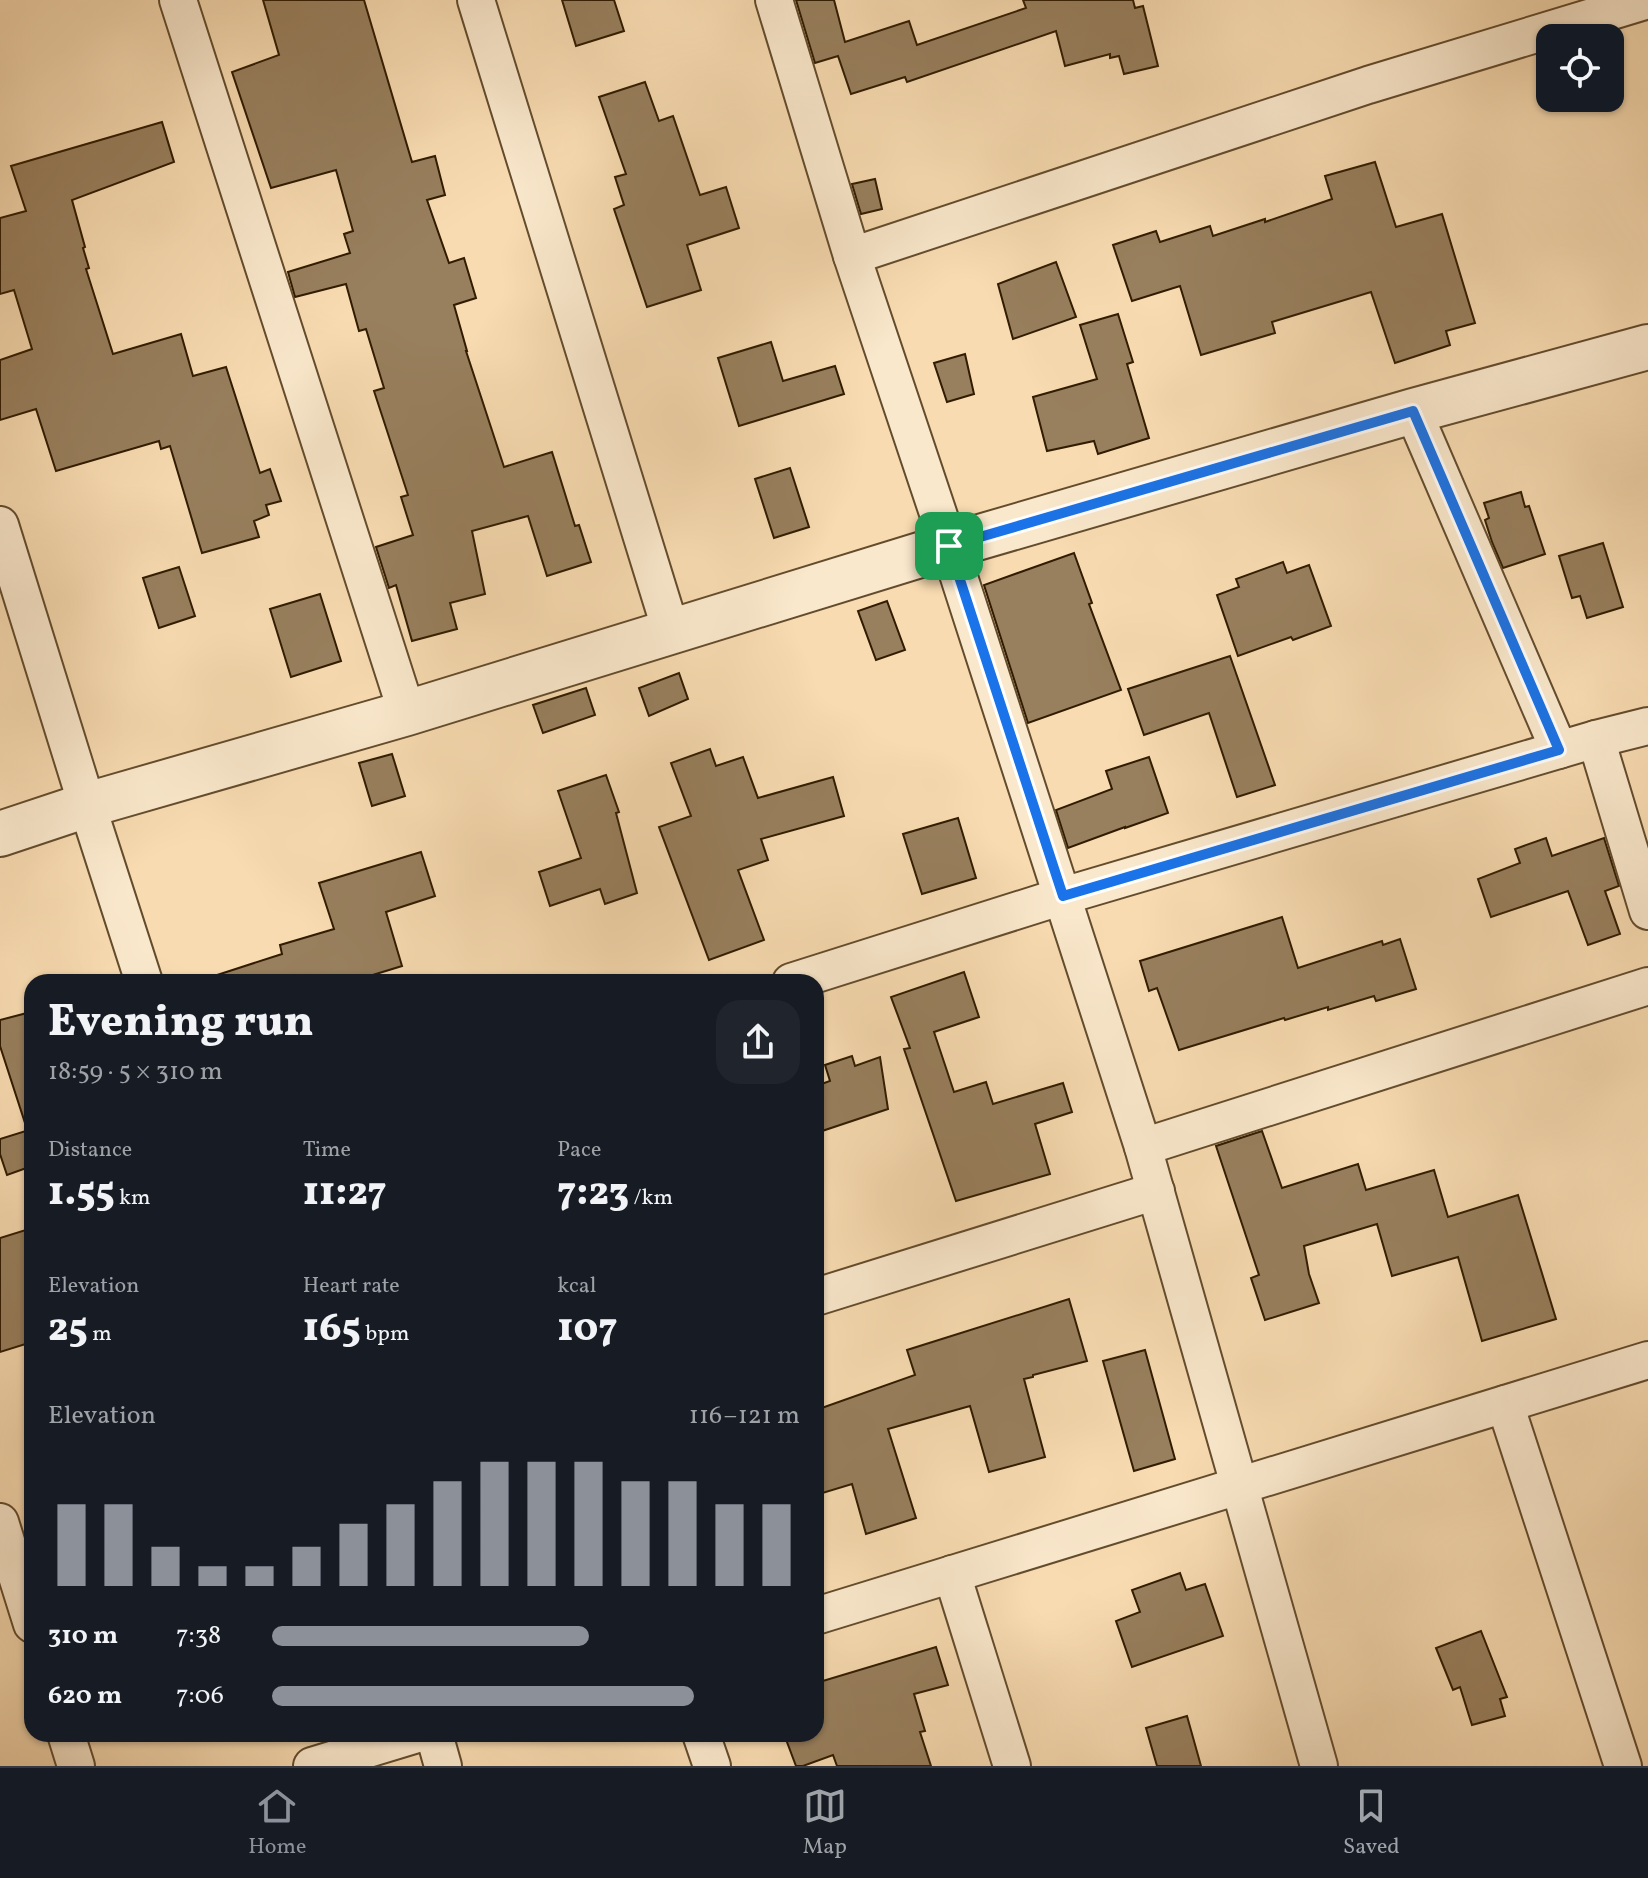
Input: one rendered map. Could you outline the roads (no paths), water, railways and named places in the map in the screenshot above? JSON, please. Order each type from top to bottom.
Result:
[{"type":"street","points":[[178,0],[407,713]]},
{"type":"street","points":[[476,0],[671,631]]},
{"type":"street","points":[[774,0],[852,256],[1143,1147],[1319,1766]]},
{"type":"street","points":[[852,256],[1368,85],[1648,0]]},
{"type":"street","points":[[0,834],[87,805],[407,713],[949,546],[1413,411],[1648,347]]},
{"type":"street","points":[[1413,411],[1559,750]]},
{"type":"street","points":[[0,525],[141,974]]},
{"type":"street","points":[[816,974],[1063,896],[1648,726]]},
{"type":"street","points":[[1596,739],[1648,911]]},
{"type":"street","points":[[1143,1147],[1648,986]]},
{"type":"street","points":[[824,1295],[1156,1191]]},
{"type":"street","points":[[824,1614],[1648,1360]]},
{"type":"street","points":[[1505,1404],[1623,1766]]},
{"type":"street","points":[[3,1539],[24,1601]]},
{"type":"street","points":[[952,1574],[1012,1766]]},
{"type":"street","points":[[68,1742],[76,1766]]},
{"type":"street","points":[[312,1766],[374,1742]]},
{"type":"street","points":[[436,1742],[443,1766]]},
{"type":"street","points":[[704,1742],[712,1766]]}]
